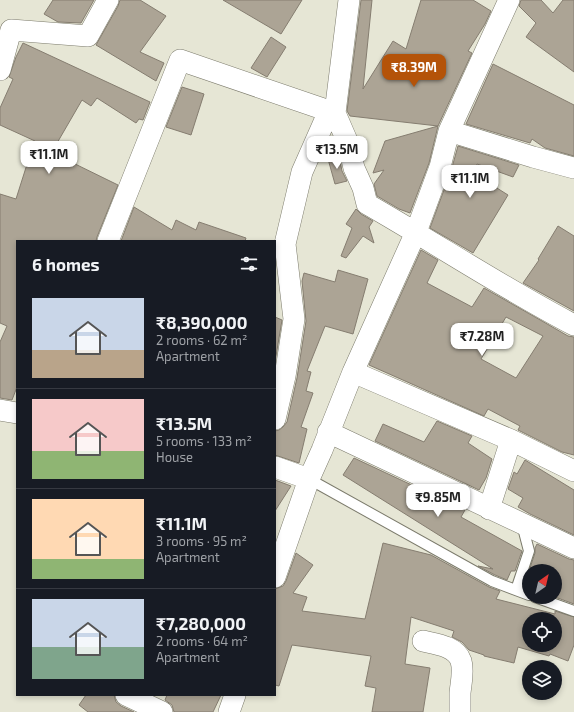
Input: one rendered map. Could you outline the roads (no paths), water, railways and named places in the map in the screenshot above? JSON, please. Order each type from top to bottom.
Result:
[{"type":"street","points":[[0,70],[11,30],[88,36],[108,0]]},
{"type":"street","points":[[276,415],[285,376],[294,319],[285,244],[302,172],[332,112],[349,0]]},
{"type":"street","points":[[276,574],[309,479],[328,432],[353,372],[416,232],[440,167],[449,131],[509,0]]},
{"type":"street","points":[[108,240],[180,60],[332,112],[348,143],[354,168],[363,188],[367,204],[416,232],[439,248],[525,299],[574,325]]},
{"type":"street","points":[[449,131],[574,168]]},
{"type":"street","points":[[353,372],[511,440],[574,471]]},
{"type":"street","points":[[0,410],[16,413]]},
{"type":"street","points":[[328,432],[574,548]]},
{"type":"street","points":[[489,509],[511,440]]},
{"type":"street","points":[[276,467],[309,479]]},
{"type":"street","points":[[423,641],[441,644],[453,651],[461,661],[462,677],[460,712]]},
{"type":"street","points":[[128,696],[162,712]]},
{"type":"street","points":[[230,712],[235,696]]},
{"type":"lane","points":[[309,479],[492,581],[522,592]]},
{"type":"lane","points":[[516,590],[529,551],[522,524]]},
{"type":"lane","points":[[554,604],[574,611]]}]
